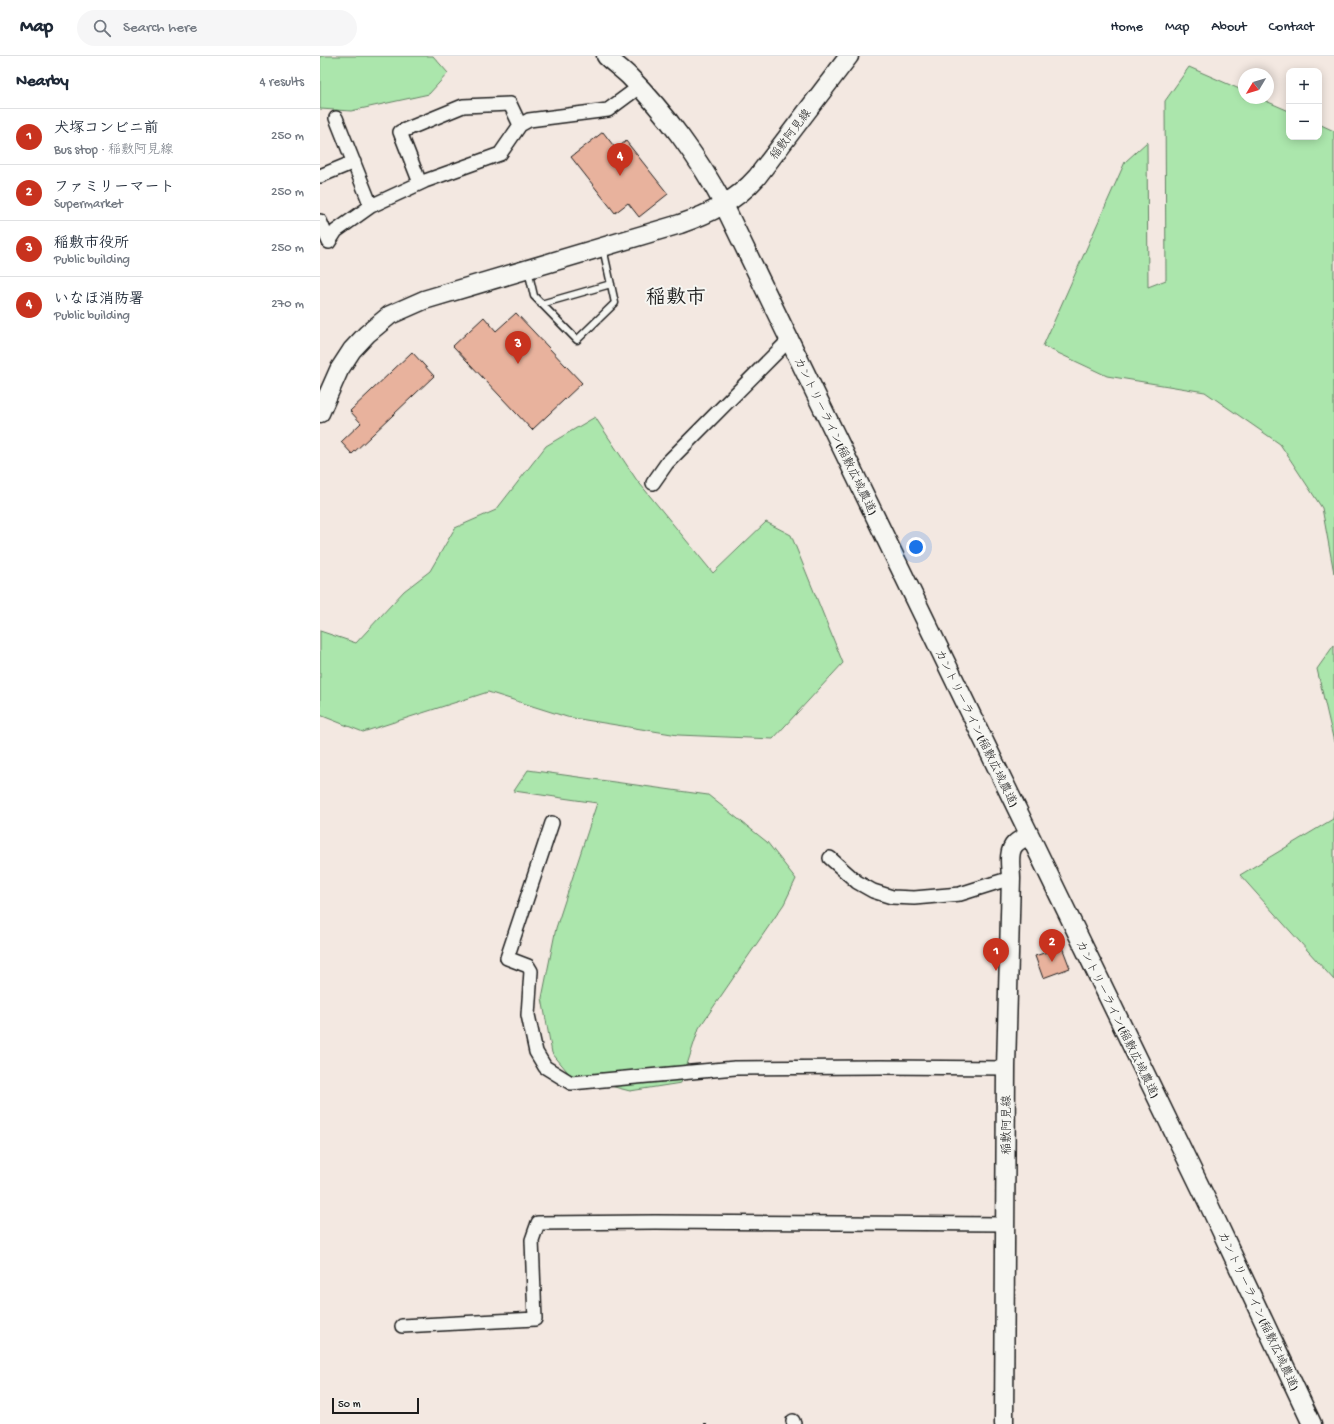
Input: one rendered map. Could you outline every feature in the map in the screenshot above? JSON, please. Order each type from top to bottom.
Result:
[{"type":"main road","name":"カントリーライン(稲敷広域農道)","points":[[606,56],[639,87],[689,148],[706,173],[724,205],[1207,1200],[1312,1424]]},
{"type":"main road","name":"稲敷阿見線","points":[[320,413],[339,370],[352,350],[367,334],[390,315],[424,300],[680,224],[708,214],[724,205],[747,188],[757,177],[849,56]]},
{"type":"main road","name":"稲敷阿見線","points":[[1004,1424],[1006,1068],[1011,878],[1010,858],[1014,845],[1029,835]]},
{"type":"street","points":[[320,221],[329,242],[336,231],[371,206],[420,183],[500,154],[520,125],[529,120],[608,110],[639,87]]},
{"type":"street","points":[[420,183],[400,132],[463,106],[510,104],[520,125]]},
{"type":"street","points":[[336,118],[371,206]]},
{"type":"street","points":[[320,176],[354,162]]},
{"type":"street","points":[[653,483],[667,463],[789,340]]},
{"type":"street","points":[[552,823],[507,958],[528,966],[531,971],[528,1015],[536,1052],[545,1066],[571,1083],[735,1068],[1006,1068]]},
{"type":"street","points":[[830,858],[857,882],[873,891],[892,897],[914,898],[960,894],[1011,878]]},
{"type":"street","points":[[402,1326],[535,1319],[532,1240],[538,1223],[671,1222],[1006,1224]]},
{"type":"lane","points":[[528,269],[534,296],[577,340],[615,303],[602,246]]},
{"type":"lane","points":[[541,304],[611,284]]},
{"type":"green space","points":[[320,56],[433,56],[448,73],[429,94],[351,111],[320,109]]},
{"type":"green space","points":[[1189,67],[1238,88],[1238,104],[1273,104],[1286,110],[1286,140],[1322,140],[1322,125],[1334,131],[1334,573],[1322,508],[1280,444],[1205,392],[1107,376],[1043,346],[1125,162],[1147,142],[1148,287],[1166,280],[1165,101]]},
{"type":"green space","points":[[595,417],[636,479],[713,573],[766,522],[791,535],[843,663],[773,739],[678,735],[567,717],[488,692],[363,732],[320,715],[320,631],[356,643],[404,591],[430,571],[455,528],[496,510],[546,446]]},
{"type":"green space","points":[[1334,645],[1334,742],[1317,669]]},
{"type":"green space","points":[[528,770],[708,795],[767,842],[796,879],[784,904],[699,1028],[681,1083],[630,1091],[571,1076],[552,1053],[542,998],[556,928],[597,803],[514,791]]},
{"type":"green space","points":[[1334,810],[1334,980],[1240,875],[1333,819]]},
{"type":"building","points":[[603,132],[616,149],[626,141],[668,194],[639,217],[628,203],[615,213],[571,157]]},
{"type":"building","points":[[516,313],[582,383],[532,430],[453,346],[484,317],[496,331]]},
{"type":"building","points":[[412,352],[434,376],[352,454],[341,442],[361,423],[350,411]]},
{"type":"building","points":[[1062,947],[1070,968],[1043,978],[1035,956]]},
{"type":"place","name":"いなほ消防署","points":[[620,176]]},
{"type":"place","name":"稲敷市役所","points":[[518,364]]},
{"type":"place","name":"ファミリーマート","points":[[1052,962]]},
{"type":"place","name":"犬塚コンビニ前","points":[[996,971]]},
{"type":"district","name":"稲敷市","points":[[676,296]]}]
